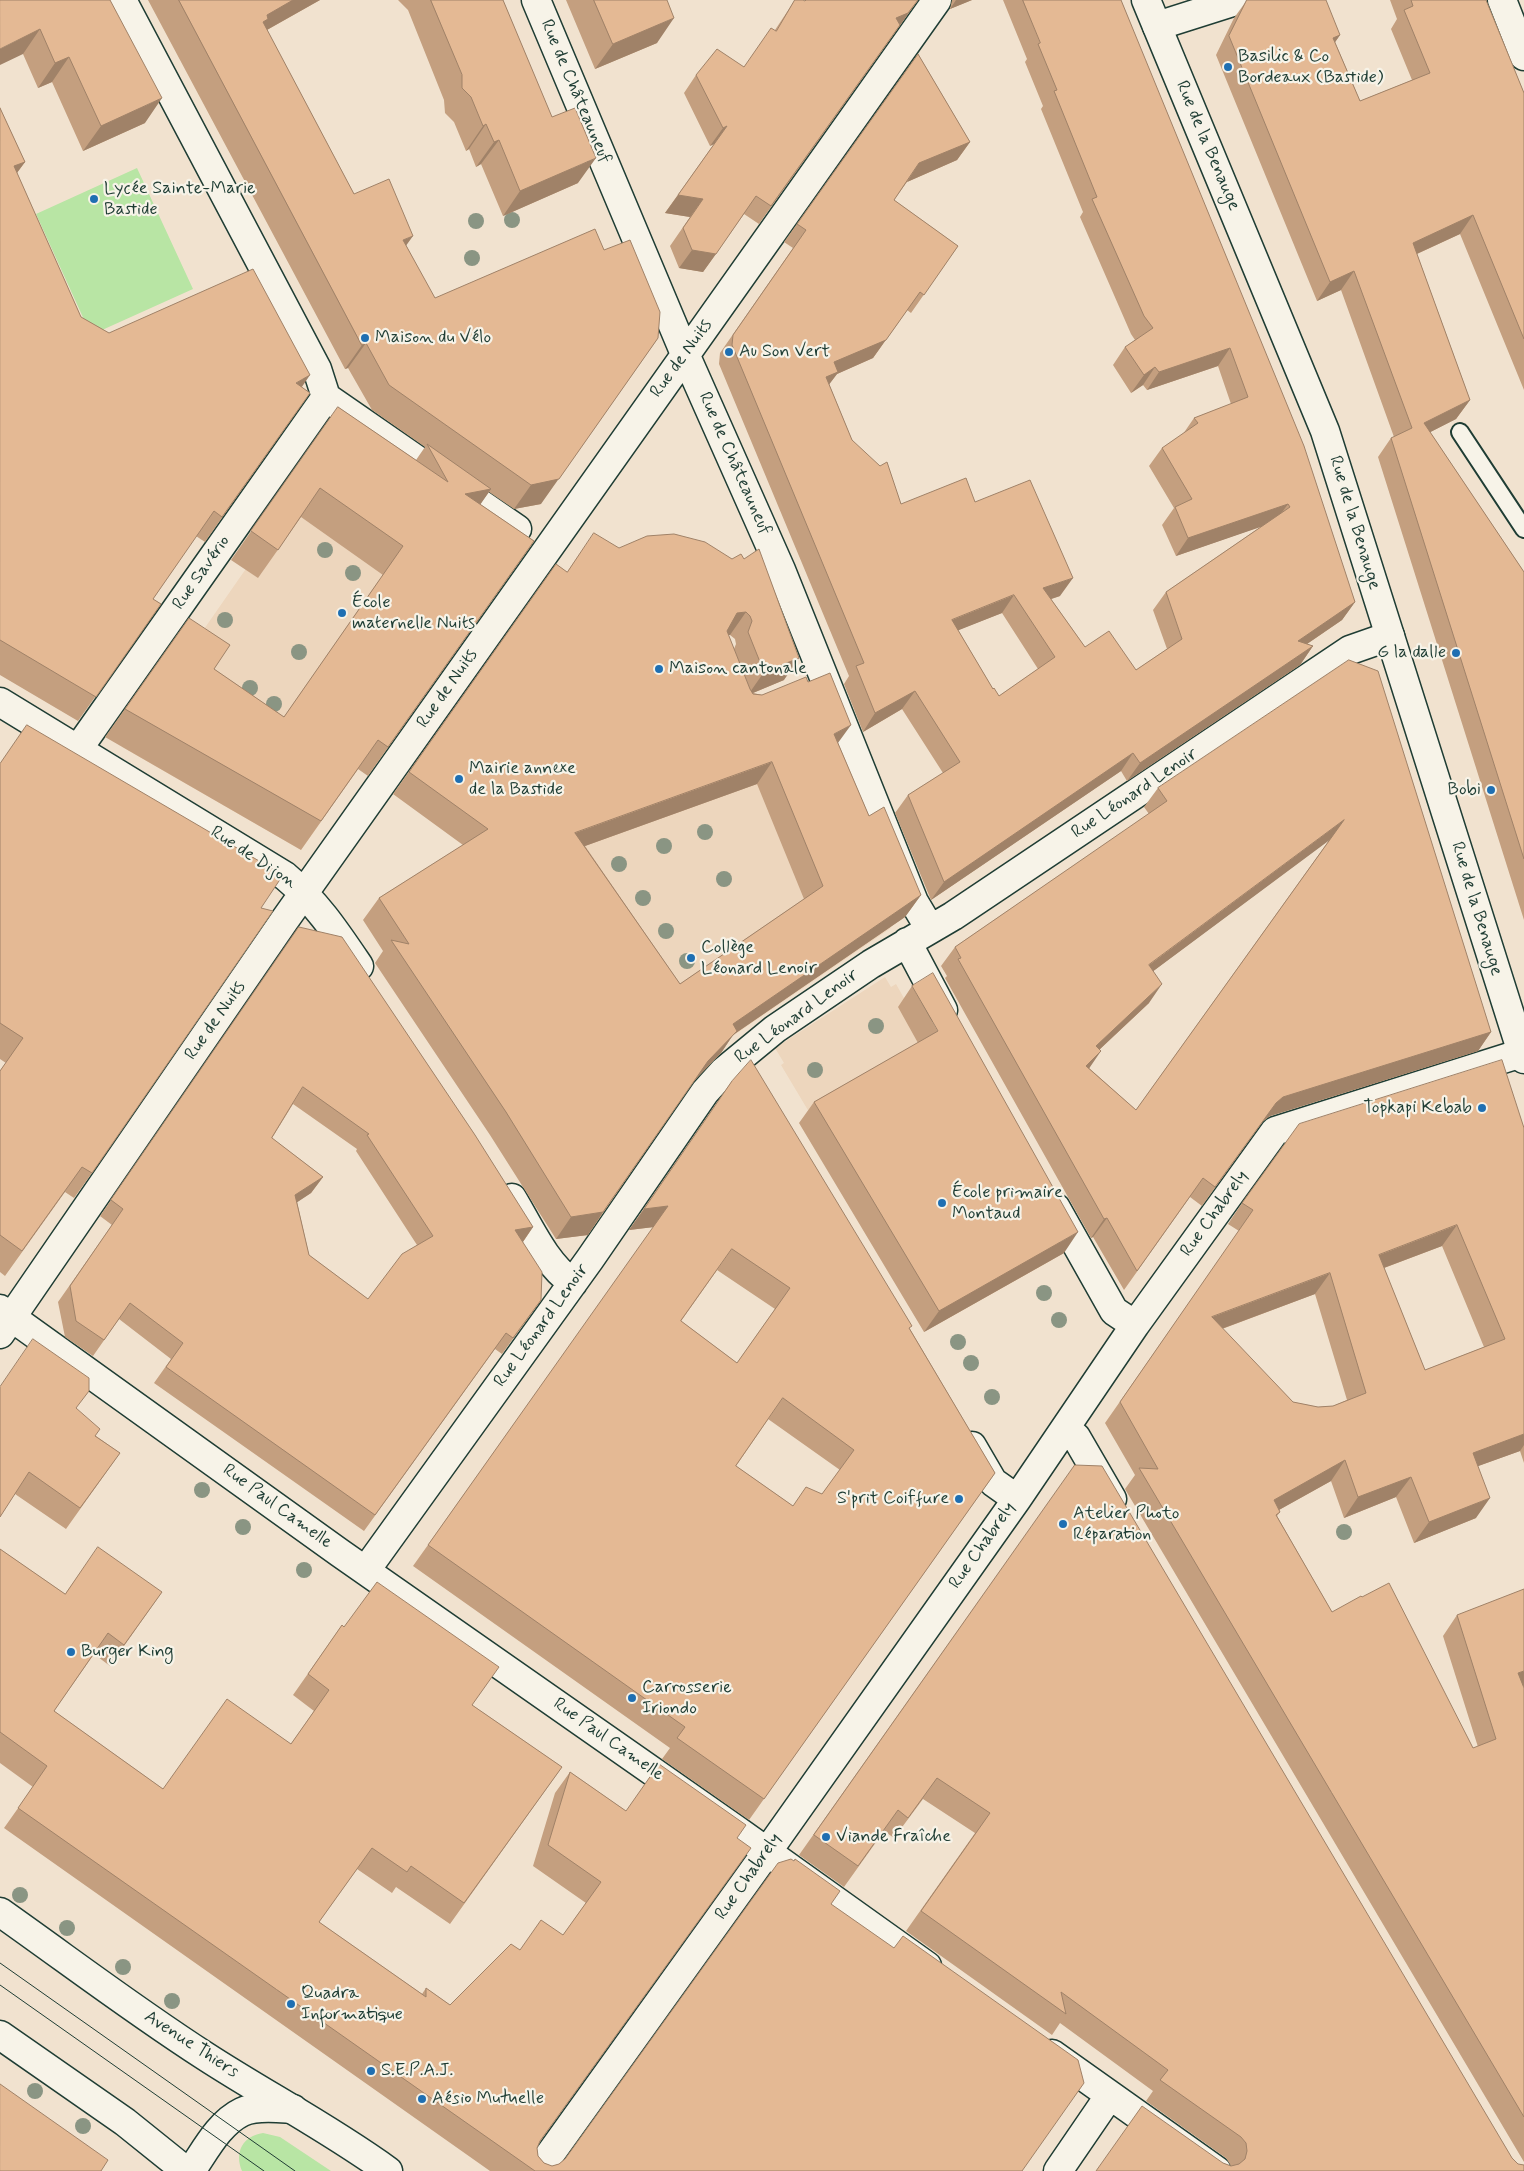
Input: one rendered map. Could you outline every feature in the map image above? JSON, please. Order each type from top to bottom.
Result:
[{"type":"street","points":[[122,0],[317,369],[326,397],[546,551]]},
{"type":"street","name":"Rue de Châteauneuf","points":[[536,0],[685,354],[777,561],[814,678],[914,902],[918,936],[957,1034]]},
{"type":"street","name":"Rue de Nuits","points":[[4,1320],[937,0]]},
{"type":"street","name":"Rue de la Benauge","points":[[1146,0],[1325,431],[1523,1056]]},
{"type":"street","points":[[1157,26],[1239,0]]},
{"type":"street","points":[[1502,0],[1524,56]]},
{"type":"street","name":"Rue Savério","points":[[78,749],[326,397]]},
{"type":"street","name":"Rue Léonard Lenoir","points":[[366,1570],[573,1283],[705,1092],[741,1056],[783,1023],[871,964],[952,916],[1350,650],[1390,636]]},
{"type":"street","name":"Rue de Dijon","points":[[0,702],[285,876],[305,893],[322,912],[372,986]]},
{"type":"street","points":[[741,1056],[755,1078]]},
{"type":"street","name":"Rue Chabrely","points":[[538,2171],[767,1852],[1017,1499],[1135,1325],[1275,1131],[1523,1056]]},
{"type":"street","points":[[498,1177],[551,1261],[561,1275],[573,1283]]},
{"type":"street","points":[[1046,1190],[1114,1311],[1135,1325]]},
{"type":"street","name":"Rue Paul Camelle","points":[[4,1320],[366,1570],[950,1982]]},
{"type":"street","points":[[959,1423],[993,1482],[1017,1499]]},
{"type":"street","points":[[1065,1429],[1076,1437],[1122,1516]]},
{"type":"street","name":"Avenue Thiers","points":[[0,1912],[205,2056],[293,2108],[358,2149],[388,2171]]},
{"type":"street","points":[[0,2035],[124,2122],[186,2171]]},
{"type":"street","points":[[1030,2038],[1217,2171]]},
{"type":"street","points":[[1058,2171],[1110,2096]]},
{"type":"street","points":[[191,2171],[226,2123],[244,2111],[268,2108],[293,2108]]},
{"type":"lane","points":[[1460,432],[1524,529]]},
{"type":"shaded area","name":"École maternelle Nuits","points":[[332,445],[505,563],[301,850],[122,747]]},
{"type":"shaded area","name":"Collège Léonard Lenoir","points":[[796,703],[891,928],[705,1055],[467,855]]},
{"type":"shaded area","name":"École primaire Montaud","points":[[885,977],[891,987],[896,984],[1052,1260],[936,1325],[781,1065],[784,1063],[775,1048]]},
{"type":"green space","points":[[137,168],[193,289],[91,335],[36,214]]},
{"type":"green space","points":[[263,2133],[280,2137],[331,2171],[242,2171],[239,2157],[242,2146],[245,2141]]},
{"type":"building","points":[[0,0],[110,0],[162,98],[101,126],[69,57],[55,63],[40,29],[0,49]]},
{"type":"building","points":[[179,0],[293,0],[267,15],[268,19],[263,22],[354,194],[389,179],[413,236],[403,240],[435,298],[595,229],[604,250],[630,240],[660,312],[658,338],[559,479],[531,485],[389,385],[366,343],[362,345]]},
{"type":"building","points":[[431,0],[503,0],[552,117],[575,108],[596,158],[520,191],[499,140],[494,142],[486,124],[483,126],[471,97],[462,88],[462,75]]},
{"type":"building","points":[[594,0],[667,0],[674,18],[613,44]]},
{"type":"building","points":[[795,0],[918,0],[908,13],[896,18],[900,25],[771,206],[756,196],[716,254],[692,250],[683,228],[703,199],[678,195],[727,126],[723,128],[696,75],[717,49],[744,67],[771,28],[776,31]]},
{"type":"building","points":[[1023,0],[1121,0],[1304,446],[1355,602],[1298,641],[1313,646],[1140,763],[1133,753],[944,882],[908,795],[960,762],[915,691],[875,713],[856,666],[864,663],[732,345],[733,335],[806,230],[797,224],[918,54],[970,142],[919,163],[894,200],[958,246],[924,295],[920,292],[886,340],[834,362],[838,372],[826,377],[852,440],[880,466],[887,462],[901,504],[966,478],[975,502],[1030,480],[1073,578],[1043,588],[1085,647],[1109,631],[1136,670],[1182,639],[1166,592],[1290,507],[1288,504],[1188,538],[1175,507],[1192,499],[1162,448],[1198,423],[1194,418],[1248,397],[1230,348],[1159,372],[1155,367],[1144,375],[1125,347],[1153,328],[1144,316],[1092,199],[1097,197],[1054,91],[1057,90],[1038,44],[1040,43]],"holes":[[[1014,595],[1055,657],[999,696],[952,620]]]},
{"type":"building","points":[[1247,0],[1326,0],[1340,35],[1333,38],[1360,101],[1430,73],[1404,10],[1413,6],[1411,0],[1486,0],[1524,93],[1524,339],[1473,215],[1413,243],[1470,400],[1424,423],[1524,572],[1524,859],[1391,438],[1412,428],[1354,271],[1330,282],[1229,36]]},
{"type":"building","name":"Lycée Sainte-Marie Bastide","points":[[0,108],[25,162],[14,166],[81,317],[109,333],[253,269],[310,375],[296,383],[310,393],[222,517],[214,511],[153,599],[161,604],[96,697],[0,640]]},
{"type":"building","name":"École maternelle Nuits","points":[[338,407],[448,482],[427,444],[491,489],[465,494],[534,541],[388,747],[378,740],[321,821],[125,709],[189,618],[230,645],[214,669],[284,717],[403,546],[320,488],[278,550],[251,531]]},
{"type":"building","points":[[594,533],[619,548],[647,536],[674,534],[705,542],[732,559],[741,554],[744,559],[759,549],[799,658],[764,672],[748,632],[752,621],[750,616],[746,612],[737,613],[727,631],[750,689],[753,694],[762,695],[806,677],[808,682],[830,673],[851,725],[834,734],[869,816],[884,807],[921,895],[733,1024],[737,1031],[708,1061],[603,1212],[571,1217],[506,1112],[391,940],[409,944],[379,898],[488,829],[409,772],[556,564],[567,572]],"holes":[[[772,762],[823,886],[680,984],[575,833]]]},
{"type":"building","points":[[1349,660],[1378,671],[1491,1032],[1283,1097],[1276,1103],[1215,1187],[1203,1178],[1137,1271],[1107,1218],[1104,1219],[958,959],[961,958],[955,947],[1167,801],[1158,788]],"holes":[[[1344,820],[1136,1110],[1086,1066],[1101,1051],[1096,1046],[1162,984],[1149,965]]]},
{"type":"building","points":[[27,725],[283,875],[261,908],[273,911],[92,1173],[82,1167],[22,1251],[0,1235],[0,1071],[23,1038],[0,1023],[0,764]]},
{"type":"building","points":[[299,927],[342,937],[475,1135],[533,1227],[515,1230],[542,1272],[541,1300],[513,1338],[506,1333],[375,1515],[166,1367],[183,1343],[130,1303],[104,1340],[76,1321],[70,1286],[123,1209],[111,1200]],"holes":[[[303,1087],[369,1134],[367,1135],[433,1236],[402,1254],[368,1299],[309,1255],[295,1195],[323,1177],[272,1138]]]},
{"type":"building","name":"École primaire Montaud","points":[[933,973],[1078,1232],[939,1311],[814,1102],[938,1031],[912,986]]},
{"type":"building","points":[[751,1060],[912,1326],[909,1328],[995,1473],[764,1799],[677,1738],[685,1727],[428,1545],[668,1206],[644,1209],[732,1081]],"holes":[[[732,1249],[790,1288],[737,1363],[681,1321]],[[783,1398],[854,1450],[822,1494],[806,1487],[793,1506],[736,1466]]]},
{"type":"building","points":[[1502,1060],[1524,1128],[1524,1434],[1473,1453],[1490,1498],[1429,1522],[1411,1477],[1358,1497],[1345,1460],[1274,1500],[1280,1512],[1276,1515],[1332,1612],[1389,1583],[1473,1748],[1496,1739],[1457,1615],[1524,1589],[1524,1671],[1518,1673],[1524,1688],[1524,2117],[1139,1468],[1158,1469],[1120,1402],[1253,1210],[1242,1203],[1299,1124]],"holes":[[[1457,1225],[1505,1339],[1425,1370],[1379,1255]],[[1330,1273],[1366,1393],[1333,1406],[1318,1407],[1293,1402],[1212,1317]]]},
{"type":"building","points":[[33,1339],[89,1378],[89,1391],[76,1408],[100,1429],[95,1436],[120,1453],[80,1508],[29,1472],[0,1517],[0,1387]]},
{"type":"building","points":[[1075,1465],[1102,1466],[1512,2158],[1518,2164],[1524,2165],[1524,2171],[1096,2171],[1142,2106],[1223,2163],[1231,2166],[1239,2164],[1245,2159],[1246,2143],[1241,2137],[1160,2080],[1168,2070],[1061,1992],[1066,2014],[921,1911],[990,1813],[937,1778],[908,1818],[898,1810],[858,1866],[814,1835]]},
{"type":"building","points":[[98,1547],[162,1592],[124,1645],[108,1633],[54,1711],[163,1789],[227,1699],[291,1744],[329,1690],[308,1674],[342,1625],[344,1627],[377,1582],[499,1667],[472,1705],[562,1767],[464,1903],[411,1866],[407,1872],[372,1848],[319,1922],[426,1997],[426,1988],[450,2005],[511,1944],[520,1950],[541,1920],[563,1935],[601,1882],[548,1845],[570,1772],[626,1811],[659,1764],[746,1825],[737,1838],[751,1848],[540,2141],[537,2148],[538,2156],[544,2163],[552,2166],[559,2164],[565,2159],[778,1863],[791,1859],[794,1861],[795,1859],[840,1891],[831,1904],[894,1948],[903,1936],[1078,2060],[1084,2083],[1022,2171],[535,2171],[18,1808],[47,1766],[0,1732],[0,1549],[65,1594]]},
{"type":"building","points":[[0,2084],[108,2160],[101,2171],[0,2171]]},
{"type":"tram line","points":[[0,1963],[295,2171]]},
{"type":"tram line","points":[[0,1985],[264,2171]]},
{"type":"place","name":"Basilic & Co Bordeaux (Bastide)","points":[[1228,67]]},
{"type":"place","name":"Lycée Sainte-Marie Bastide","points":[[94,199]]},
{"type":"place","name":"Maison du Vélo","points":[[365,338]]},
{"type":"place","name":"Au Son Vert","points":[[729,352]]},
{"type":"place","name":"École maternelle Nuits","points":[[342,613]]},
{"type":"place","name":"G la dalle","points":[[1456,653]]},
{"type":"place","name":"Maison cantonale","points":[[659,669]]},
{"type":"place","name":"Mairie annexe de la Bastide","points":[[459,779]]},
{"type":"place","name":"Bobi","points":[[1491,790]]},
{"type":"place","name":"Collège Léonard Lenoir","points":[[691,958]]},
{"type":"place","name":"Topkapi Kebab","points":[[1482,1108]]},
{"type":"place","name":"École primaire Montaud","points":[[942,1203]]},
{"type":"place","name":"S'prit Coiffure","points":[[959,1499]]},
{"type":"place","name":"Atelier Photo Réparation","points":[[1063,1524]]},
{"type":"place","name":"Burger King","points":[[71,1652]]},
{"type":"place","name":"Carrosserie Iriondo","points":[[632,1698]]},
{"type":"place","name":"Viande Fraîche","points":[[826,1837]]},
{"type":"place","name":"Quadra Informatique","points":[[291,2004]]},
{"type":"place","name":"S.E.P.A.J.","points":[[371,2071]]},
{"type":"place","name":"Aésio Mutuelle","points":[[422,2099]]}]
